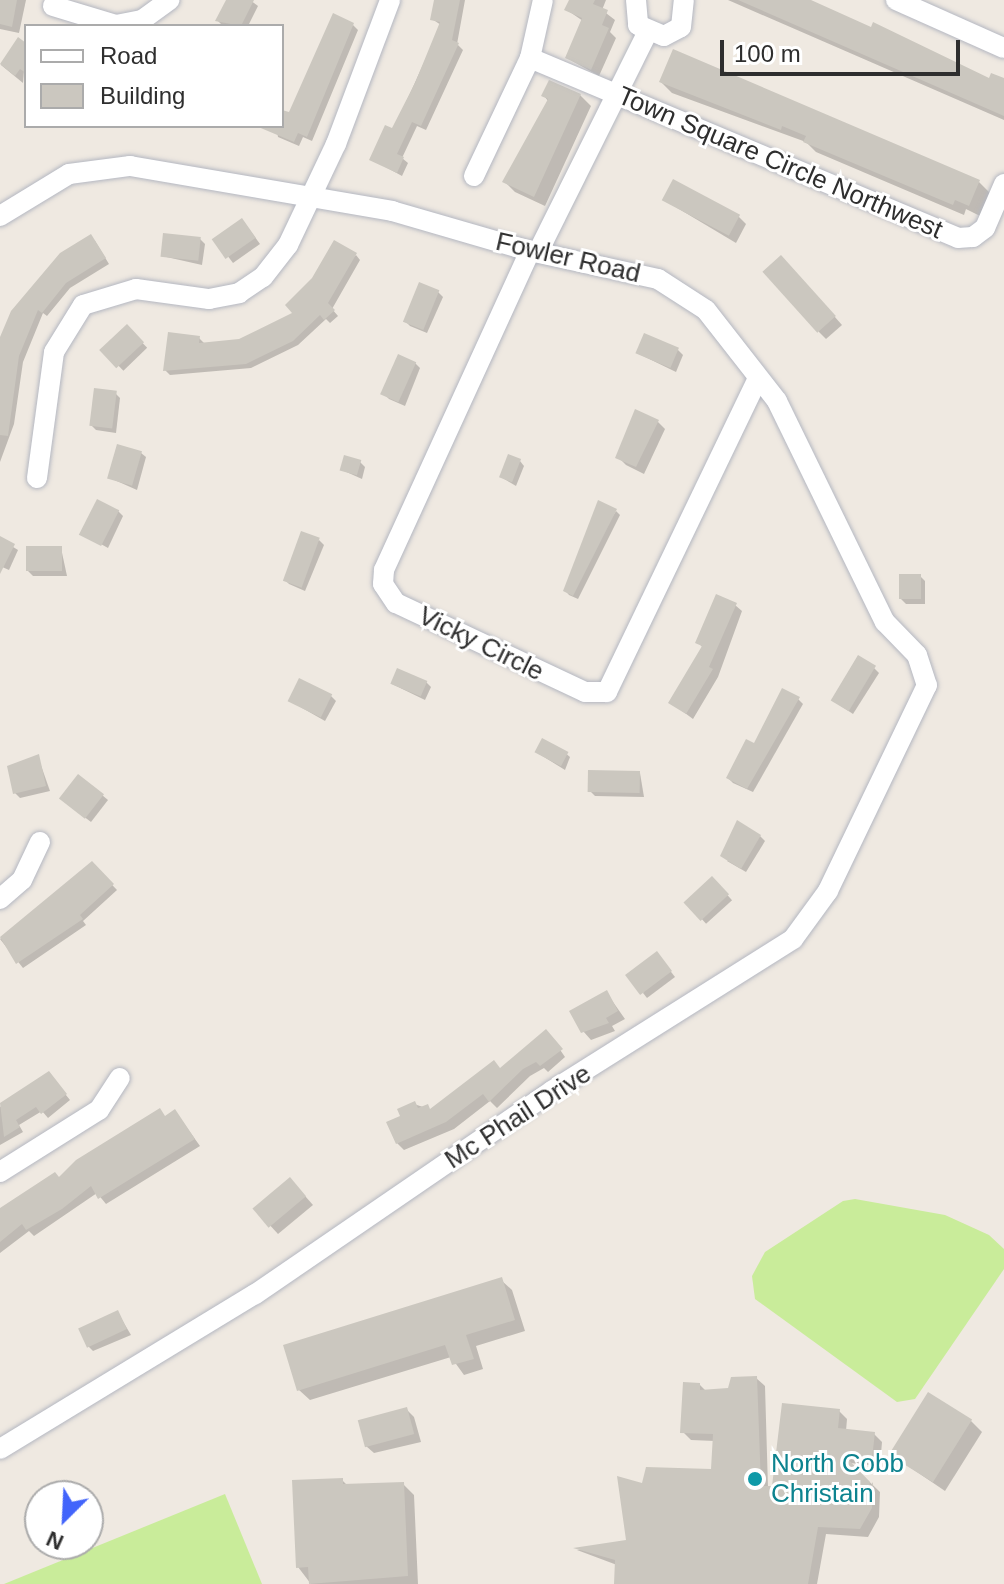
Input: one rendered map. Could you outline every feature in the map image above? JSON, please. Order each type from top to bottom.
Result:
[{"type":"street","points":[[121,24],[142,20],[170,0]]},
{"type":"street","points":[[37,478],[54,352],[83,305],[136,289],[209,299],[239,293],[263,277],[288,245],[309,195],[336,144],[390,0]]},
{"type":"street","points":[[474,176],[530,58],[543,0]]},
{"type":"street","points":[[636,0],[634,15],[647,33]]},
{"type":"street","points":[[647,33],[673,33],[686,17],[684,0]]},
{"type":"street","points":[[896,0],[1004,48]]},
{"type":"street","points":[[53,6],[113,24]]},
{"type":"street","points":[[534,252],[647,33]]},
{"type":"street","name":"Town Square Circle Northwest","points":[[530,58],[958,238],[973,237],[985,228],[1004,184]]},
{"type":"street","name":"Fowler Road","points":[[0,216],[69,174],[114,167],[309,195],[392,211],[534,252],[658,279],[706,310],[731,336],[757,381],[777,401],[885,622],[917,655],[927,685]]},
{"type":"street","name":"Vicky Circle","points":[[534,252],[384,570],[383,584],[396,603],[585,692],[607,692],[757,381]]},
{"type":"street","name":"Mc Phail Drive","points":[[0,1449],[255,1294],[552,1091],[793,939],[828,891],[927,685]]},
{"type":"street","points":[[0,899],[22,880],[40,842]]},
{"type":"street","points":[[0,1172],[99,1110],[120,1078]]},
{"type":"green space","points":[[855,1199],[945,1215],[989,1235],[1004,1249],[1004,1269],[915,1399],[897,1402],[755,1299],[752,1276],[765,1252],[843,1201]]},
{"type":"green space","points":[[225,1494],[262,1584],[4,1584],[63,1560],[104,1560],[104,1543]]},
{"type":"building","points":[[0,0],[17,0],[12,27],[0,24]]},
{"type":"building","points":[[226,0],[254,0],[242,24],[215,21]]},
{"type":"building","points":[[434,0],[460,0],[452,40],[459,43],[421,126],[412,122],[397,154],[404,157],[397,173],[369,160],[385,125],[392,128],[440,22],[430,20]]},
{"type":"building","points":[[569,0],[595,0],[593,4],[608,10],[602,25],[609,28],[591,70],[565,58],[582,18],[564,10]]},
{"type":"building","points":[[738,0],[811,0],[871,27],[873,22],[989,78],[991,73],[1004,78],[1004,116]]},
{"type":"building","points":[[333,13],[354,23],[307,137],[298,133],[294,142],[261,128],[284,128],[284,111],[289,112]]},
{"type":"building","points":[[18,37],[24,42],[24,72],[20,69],[15,76],[0,64]]},
{"type":"building","points":[[673,49],[980,180],[969,206],[955,200],[953,205],[803,142],[806,136],[782,126],[781,130],[659,82]]},
{"type":"building","points":[[549,80],[581,94],[534,197],[502,182],[548,99],[541,96]]},
{"type":"building","points":[[673,179],[740,215],[729,236],[662,200]]},
{"type":"building","points":[[242,218],[256,238],[225,259],[212,239]]},
{"type":"building","points":[[163,233],[201,237],[198,261],[160,257]]},
{"type":"building","points":[[91,234],[106,258],[66,283],[42,313],[38,310],[19,356],[8,436],[0,435],[0,337],[11,311],[60,253]]},
{"type":"building","points":[[334,240],[357,253],[328,303],[335,310],[324,320],[320,315],[293,341],[246,364],[163,371],[168,332],[200,336],[199,343],[239,339],[292,313],[285,305],[312,278]]},
{"type":"building","points":[[781,255],[836,316],[817,333],[762,272]]},
{"type":"building","points":[[419,282],[439,290],[423,330],[403,322]]},
{"type":"building","points":[[127,324],[144,342],[116,368],[99,350]]},
{"type":"building","points":[[644,333],[679,348],[670,368],[635,353]]},
{"type":"building","points":[[398,354],[416,362],[398,402],[380,394]]},
{"type":"building","points":[[94,388],[117,391],[112,429],[89,426]]},
{"type":"building","points":[[635,409],[659,420],[636,467],[615,458]]},
{"type":"building","points":[[117,444],[142,451],[132,486],[107,479]]},
{"type":"building","points":[[508,454],[521,459],[512,482],[499,477]]},
{"type":"building","points":[[344,455],[361,460],[357,475],[340,470]]},
{"type":"building","points":[[97,499],[119,510],[101,546],[79,535]]},
{"type":"building","points":[[598,500],[617,509],[573,596],[563,591]]},
{"type":"building","points":[[301,531],[320,538],[302,588],[283,581]]},
{"type":"building","points":[[0,536],[15,544],[0,574]]},
{"type":"building","points":[[26,546],[62,546],[62,571],[26,571]]},
{"type":"building","points":[[899,574],[921,574],[921,599],[899,599]]},
{"type":"building","points":[[716,594],[737,603],[709,667],[713,669],[686,714],[668,703],[702,646],[695,643]]},
{"type":"building","points":[[858,655],[876,666],[849,711],[831,700]]},
{"type":"building","points":[[397,668],[427,681],[421,697],[390,684]]},
{"type":"building","points":[[299,678],[332,694],[321,718],[288,701]]},
{"type":"building","points":[[782,688],[800,697],[747,789],[726,778],[746,739],[754,743]]},
{"type":"building","points":[[542,738],[568,752],[561,766],[534,752]]},
{"type":"building","points":[[39,754],[46,786],[13,794],[7,766]]},
{"type":"building","points":[[588,770],[640,771],[640,793],[588,792]]},
{"type":"building","points":[[78,774],[104,794],[85,819],[59,798]]},
{"type":"building","points":[[737,820],[761,835],[741,869],[720,856]]},
{"type":"building","points":[[92,861],[114,884],[80,915],[83,919],[16,964],[0,937]]},
{"type":"building","points":[[712,876],[729,894],[701,921],[683,903]]},
{"type":"building","points":[[657,951],[672,971],[640,995],[625,975]]},
{"type":"building","points":[[607,990],[618,1011],[606,1018],[609,1023],[581,1033],[569,1011]]},
{"type":"building","points":[[546,1029],[563,1049],[540,1066],[536,1062],[523,1069],[489,1102],[483,1094],[446,1122],[396,1144],[386,1122],[400,1116],[397,1109],[415,1101],[418,1108],[428,1104],[430,1109],[494,1060],[500,1068]]},
{"type":"building","points":[[49,1071],[67,1094],[41,1114],[36,1107],[16,1120],[20,1127],[4,1137],[0,1103]]},
{"type":"building","points":[[160,1108],[165,1116],[175,1109],[195,1139],[98,1199],[91,1186],[62,1209],[26,1230],[22,1224],[0,1242],[0,1208],[55,1172],[59,1177],[76,1160]]},
{"type":"building","points":[[290,1177],[306,1196],[269,1228],[252,1208]]},
{"type":"building","points":[[502,1277],[515,1320],[466,1335],[474,1359],[452,1365],[445,1345],[297,1391],[283,1345]]},
{"type":"building","points":[[118,1310],[127,1329],[87,1348],[78,1329]]},
{"type":"building","name":"North Cobb Christain","points":[[757,1376],[761,1486],[772,1486],[782,1403],[840,1409],[838,1428],[875,1432],[872,1459],[845,1456],[870,1482],[869,1489],[873,1482],[872,1508],[860,1529],[818,1527],[808,1584],[614,1584],[615,1560],[573,1548],[626,1540],[617,1476],[642,1483],[646,1467],[711,1469],[713,1434],[680,1433],[683,1382],[700,1383],[700,1390],[728,1388],[731,1377]]},
{"type":"building","points":[[928,1392],[972,1420],[933,1482],[889,1455]]},
{"type":"building","points":[[407,1407],[414,1434],[365,1447],[358,1420]]},
{"type":"building","points":[[343,1478],[343,1484],[404,1482],[408,1576],[309,1584],[308,1567],[296,1568],[292,1480]]},
{"type":"place","name":"North Cobb Christain","points":[[755,1479]]}]
